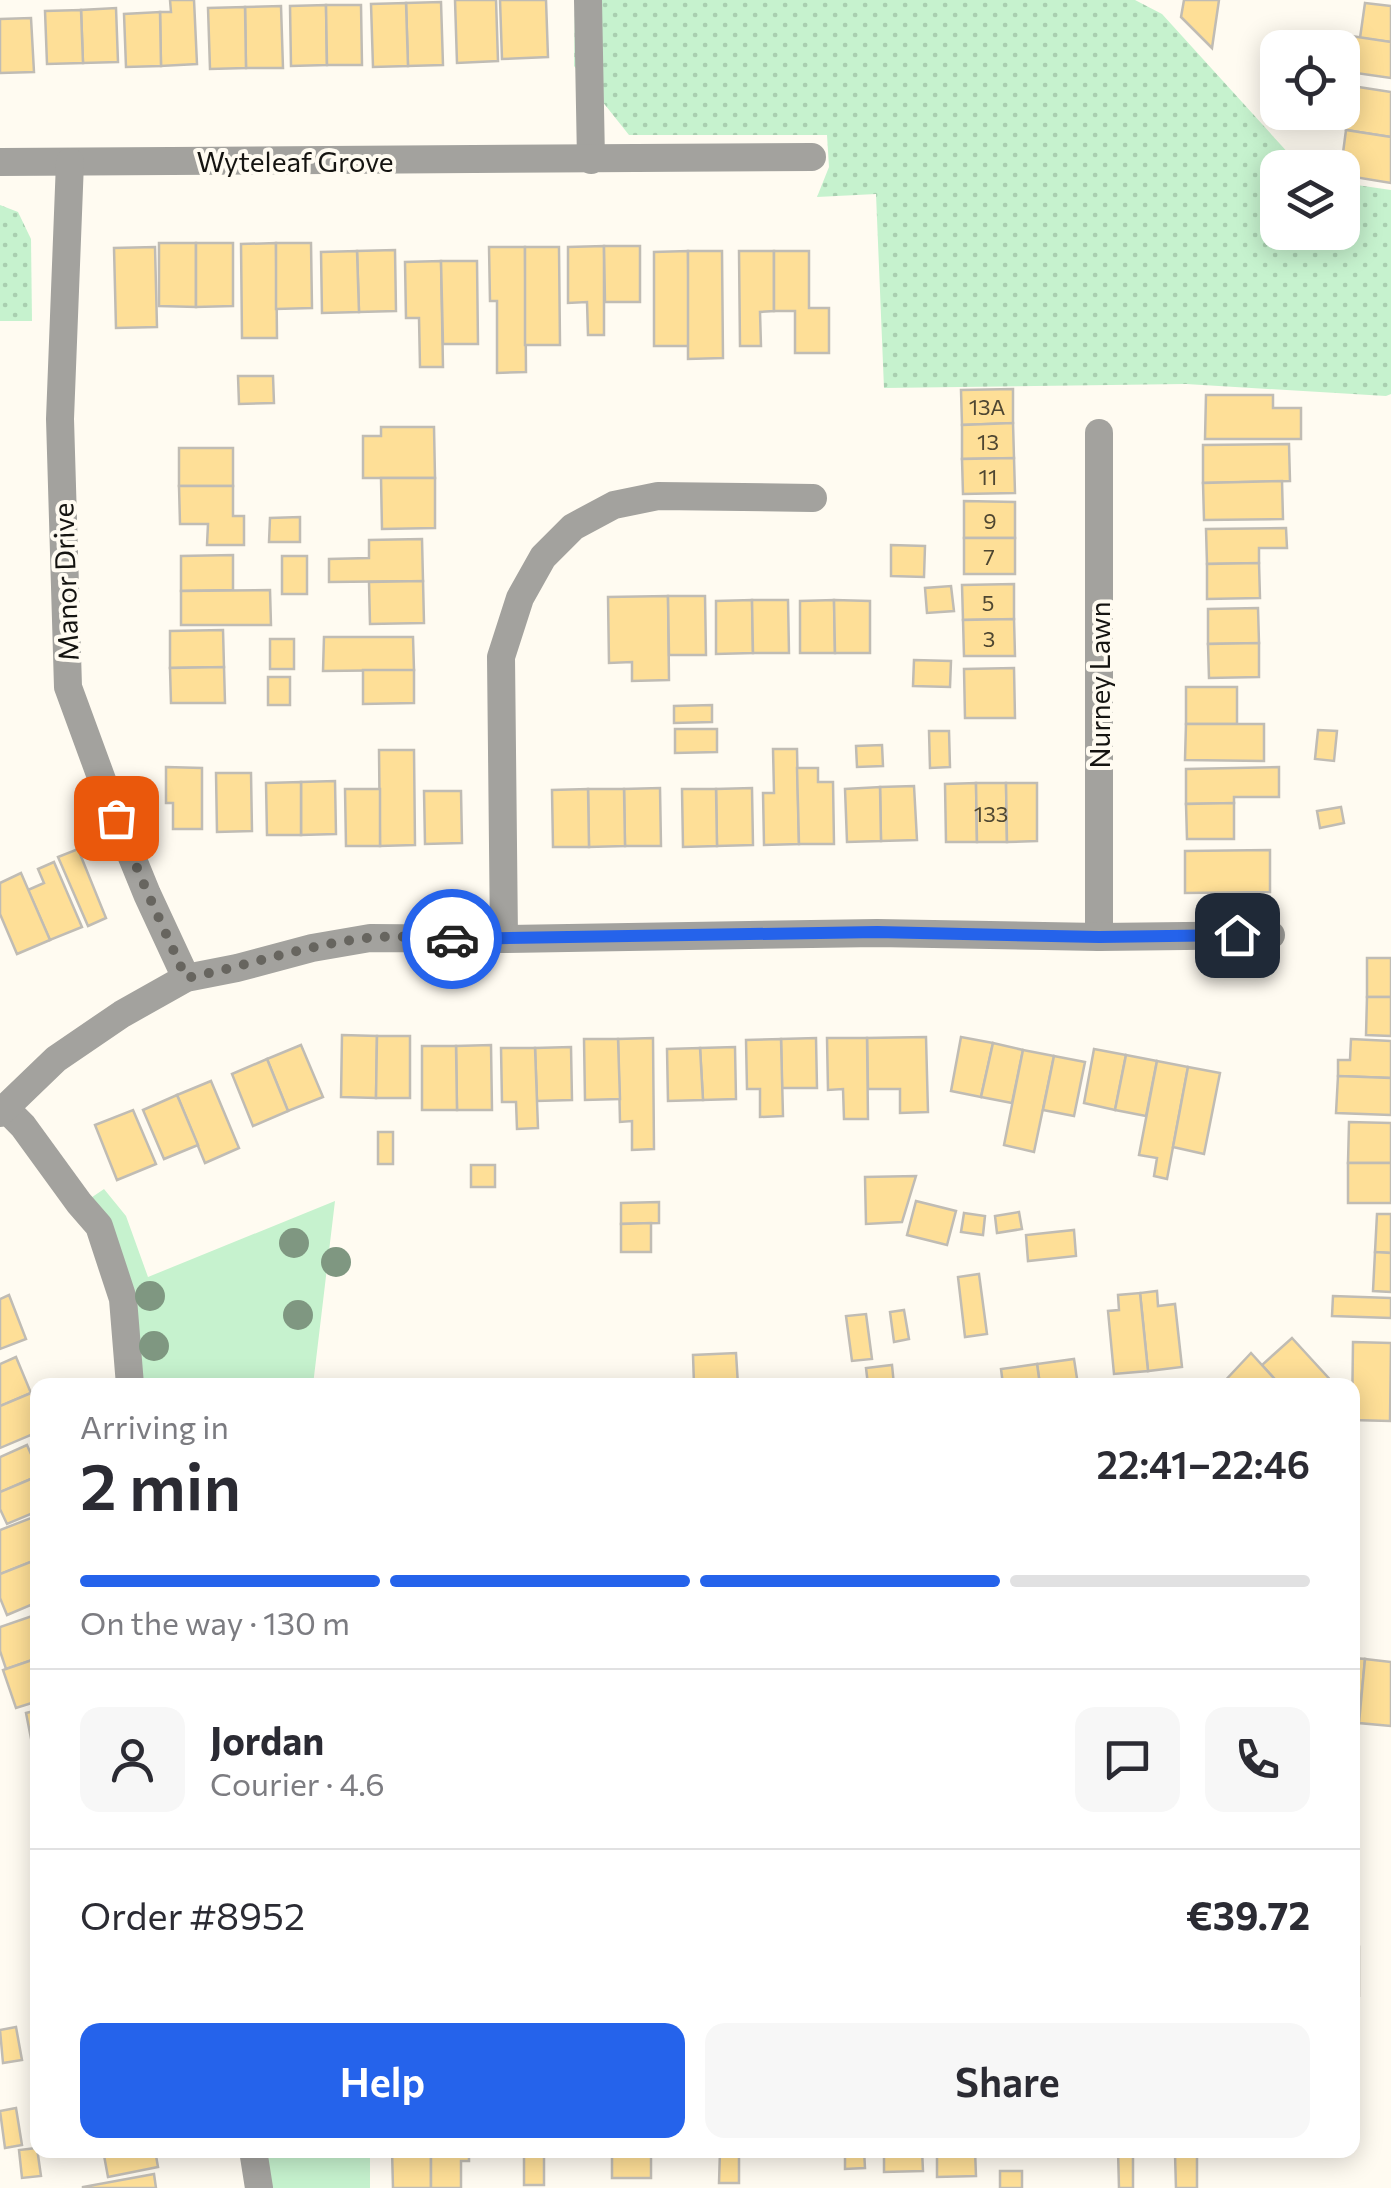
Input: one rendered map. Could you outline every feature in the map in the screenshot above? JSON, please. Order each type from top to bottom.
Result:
[{"type":"street","points":[[588,0],[591,160]]},
{"type":"street","name":"Wyteleaf Grove","points":[[0,162],[812,156]]},
{"type":"street","name":"Manor Drive","points":[[70,162],[60,419],[68,687],[122,833],[186,978]]},
{"type":"street","name":"Nurney Lawn","points":[[1099,432],[1099,937]]},
{"type":"street","points":[[504,939],[501,657],[520,598],[544,557],[572,528],[614,505],[658,496],[814,498]]},
{"type":"street","points":[[129,1378],[123,1298],[99,1226],[23,1126],[2,1111],[56,1060],[122,1014],[186,978],[370,938],[877,932],[1099,937],[1271,935]]},
{"type":"street","points":[[254,2158],[260,2188]]},
{"type":"green space","points":[[575,0],[1135,0],[1162,14],[1260,122],[1260,130],[1267,130],[1286,150],[1260,150],[1260,250],[1360,250],[1360,185],[1391,190],[1391,394],[1186,384],[884,388],[876,194],[817,197],[829,167],[827,135],[629,135],[574,66]]},
{"type":"green space","points":[[0,205],[18,212],[31,239],[32,321],[0,321]]},
{"type":"green space","points":[[104,1189],[126,1216],[148,1277],[335,1201],[314,1378],[129,1378],[123,1299],[82,1204]]},
{"type":"green space","points":[[255,2158],[370,2158],[370,2188],[260,2188]]},
{"type":"building","points":[[170,0],[194,0],[197,64],[161,66],[160,12],[171,12]]},
{"type":"building","points":[[455,0],[496,0],[498,61],[457,63]]},
{"type":"building","points":[[500,0],[546,0],[548,57],[502,59]]},
{"type":"building","points":[[1184,0],[1219,0],[1212,48],[1181,17]]},
{"type":"building","points":[[441,2],[443,65],[408,66],[406,3]]},
{"type":"building","points":[[406,3],[408,66],[373,67],[371,4]]},
{"type":"building","points":[[1365,3],[1391,6],[1391,42],[1360,38]]},
{"type":"building","points":[[326,5],[327,65],[291,66],[290,6]]},
{"type":"building","points":[[326,5],[361,5],[362,65],[327,65]]},
{"type":"building","points":[[281,6],[283,68],[246,68],[245,7]]},
{"type":"building","points":[[245,7],[246,68],[210,69],[208,8]]},
{"type":"building","points":[[116,8],[118,62],[83,63],[81,10]]},
{"type":"building","points":[[81,10],[83,63],[47,64],[45,11]]},
{"type":"building","points":[[160,12],[161,66],[126,67],[124,14]]},
{"type":"building","points":[[31,18],[34,72],[0,73],[0,19]]},
{"type":"building","points":[[1360,37],[1391,42],[1391,78],[1360,74]]},
{"type":"building","points":[[1360,87],[1391,92],[1391,137],[1346,130],[1360,130]]},
{"type":"building","points":[[1346,130],[1391,137],[1391,183],[1360,178],[1360,150],[1343,150]]},
{"type":"building","points":[[159,243],[196,243],[196,307],[159,306]]},
{"type":"building","points":[[196,243],[233,243],[233,306],[196,307]]},
{"type":"building","points":[[276,243],[277,338],[242,338],[241,244]]},
{"type":"building","points":[[276,243],[311,243],[312,308],[276,309]]},
{"type":"building","points":[[604,246],[604,335],[588,335],[587,302],[568,303],[568,247]]},
{"type":"building","points":[[604,246],[640,246],[640,302],[605,302]]},
{"type":"building","points":[[155,247],[157,327],[116,328],[114,248]]},
{"type":"building","points":[[489,247],[525,247],[526,372],[497,373],[497,301],[490,301]]},
{"type":"building","points":[[525,247],[559,247],[560,345],[525,345]]},
{"type":"building","points":[[395,250],[396,311],[359,312],[357,251]]},
{"type":"building","points":[[357,251],[359,312],[322,313],[321,252]]},
{"type":"building","points":[[688,251],[689,346],[654,346],[654,252]]},
{"type":"building","points":[[688,251],[722,251],[723,358],[688,359]]},
{"type":"building","points":[[739,251],[774,251],[774,311],[760,312],[761,346],[740,346]]},
{"type":"building","points":[[774,251],[809,251],[809,308],[829,308],[829,353],[795,353],[795,311],[774,311]]},
{"type":"building","points":[[441,261],[443,367],[420,367],[419,318],[406,318],[405,262]]},
{"type":"building","points":[[441,261],[477,261],[478,344],[443,344]]},
{"type":"building","points":[[238,376],[273,376],[274,403],[239,404]]},
{"type":"building","points":[[1013,389],[1013,423],[962,425],[961,390]]},
{"type":"building","points":[[1206,395],[1273,395],[1273,408],[1301,408],[1301,439],[1205,439]]},
{"type":"building","points":[[1013,423],[1014,458],[962,459],[962,425]]},
{"type":"building","points":[[381,427],[434,427],[435,478],[363,478],[363,436],[381,436]]},
{"type":"building","points":[[1289,444],[1290,481],[1203,483],[1203,445]]},
{"type":"building","points":[[179,448],[233,448],[233,486],[179,486]]},
{"type":"building","points":[[1014,458],[1015,493],[963,494],[962,459]]},
{"type":"building","points":[[381,478],[435,478],[435,528],[382,529]]},
{"type":"building","points":[[1282,481],[1283,519],[1204,520],[1203,483]]},
{"type":"building","points":[[179,486],[233,486],[233,516],[244,516],[244,545],[207,545],[208,524],[180,524]]},
{"type":"building","points":[[964,501],[1015,502],[1015,538],[964,538]]},
{"type":"building","points":[[300,517],[300,542],[269,542],[270,518]]},
{"type":"building","points":[[1286,528],[1287,548],[1259,548],[1259,563],[1207,564],[1206,529]]},
{"type":"building","points":[[964,538],[1015,538],[1015,574],[964,574]]},
{"type":"building","points":[[422,539],[423,581],[329,582],[329,559],[369,558],[369,540]]},
{"type":"building","points":[[891,545],[925,546],[924,577],[891,576]]},
{"type":"building","points":[[233,555],[233,590],[181,591],[181,556]]},
{"type":"building","points":[[282,556],[307,556],[307,594],[282,594]]},
{"type":"building","points":[[1259,563],[1260,598],[1207,599],[1207,564]]},
{"type":"building","points":[[423,581],[424,623],[370,624],[369,582]]},
{"type":"building","points":[[1014,584],[1014,619],[963,620],[962,585]]},
{"type":"building","points":[[951,586],[954,611],[927,613],[925,588]]},
{"type":"building","points":[[270,590],[271,625],[181,625],[181,591]]},
{"type":"building","points":[[668,596],[669,680],[632,681],[632,662],[609,663],[608,597]]},
{"type":"building","points":[[668,596],[705,596],[706,655],[669,655]]},
{"type":"building","points":[[752,600],[753,653],[716,654],[716,601]]},
{"type":"building","points":[[752,600],[788,600],[789,653],[753,653]]},
{"type":"building","points":[[834,600],[835,653],[800,653],[800,601]]},
{"type":"building","points":[[834,600],[870,601],[870,653],[835,653]]},
{"type":"building","points":[[1258,608],[1259,643],[1208,644],[1208,609]]},
{"type":"building","points":[[1014,619],[1015,656],[964,656],[963,620]]},
{"type":"building","points":[[223,630],[224,667],[170,668],[170,631]]},
{"type":"building","points":[[324,637],[413,637],[414,670],[323,671]]},
{"type":"building","points":[[270,639],[294,639],[294,669],[270,669]]},
{"type":"building","points":[[1259,643],[1259,677],[1209,678],[1208,644]]},
{"type":"building","points":[[914,660],[951,661],[950,687],[913,686]]},
{"type":"building","points":[[224,667],[225,703],[171,703],[170,668]]},
{"type":"building","points":[[1014,668],[1015,718],[965,718],[964,669]]},
{"type":"building","points":[[363,670],[414,670],[414,703],[363,704]]},
{"type":"building","points":[[268,677],[290,677],[290,705],[268,705]]},
{"type":"building","points":[[1186,687],[1237,687],[1237,724],[1186,724]]},
{"type":"building","points":[[712,705],[712,722],[674,723],[674,706]]},
{"type":"building","points":[[1186,724],[1264,724],[1264,761],[1185,760]]},
{"type":"building","points":[[675,729],[717,729],[717,752],[675,753]]},
{"type":"building","points":[[1318,730],[1337,731],[1334,761],[1315,759]]},
{"type":"building","points":[[929,731],[949,731],[950,767],[930,768]]},
{"type":"building","points":[[882,745],[883,766],[857,767],[856,746]]},
{"type":"building","points":[[773,749],[797,749],[799,844],[764,845],[763,793],[774,793]]},
{"type":"building","points":[[379,750],[414,750],[415,845],[380,846]]},
{"type":"building","points":[[166,767],[202,768],[202,829],[173,829],[173,803],[166,803]]},
{"type":"building","points":[[1279,767],[1279,797],[1234,797],[1234,803],[1186,804],[1186,769]]},
{"type":"building","points":[[797,768],[818,768],[818,782],[833,782],[834,844],[799,844]]},
{"type":"building","points":[[216,773],[251,773],[252,831],[217,832]]},
{"type":"building","points":[[335,781],[336,834],[301,835],[301,782]]},
{"type":"building","points":[[301,782],[301,835],[267,835],[266,783]]},
{"type":"building","points":[[976,783],[977,842],[946,842],[945,784]]},
{"type":"building","points":[[976,783],[1006,783],[1007,842],[977,842]]},
{"type":"building","points":[[1006,783],[1037,783],[1037,841],[1007,842]]},
{"type":"building","points":[[914,786],[917,840],[881,841],[880,787]]},
{"type":"building","points":[[880,787],[881,841],[847,842],[845,789]]},
{"type":"building","points":[[660,788],[661,846],[625,846],[624,789]]},
{"type":"building","points":[[752,788],[753,845],[717,846],[716,789]]},
{"type":"building","points":[[345,789],[380,789],[380,846],[346,846]]},
{"type":"building","points":[[588,789],[624,789],[625,846],[589,847]]},
{"type":"building","points":[[588,789],[589,847],[553,847],[552,790]]},
{"type":"building","points":[[682,789],[716,789],[717,846],[683,847]]},
{"type":"building","points":[[424,791],[461,791],[462,843],[425,844]]},
{"type":"building","points":[[1234,803],[1234,839],[1187,839],[1186,804]]},
{"type":"building","points":[[1341,807],[1344,823],[1320,828],[1317,811]]},
{"type":"building","points":[[78,849],[106,918],[88,926],[58,857]]},
{"type":"building","points":[[1270,850],[1270,892],[1185,893],[1185,851]]},
{"type":"building","points":[[54,862],[82,927],[50,940],[28,890],[44,883],[38,869]]},
{"type":"building","points":[[21,873],[50,940],[17,954],[0,914],[0,883]]},
{"type":"building","points":[[1367,958],[1391,958],[1391,997],[1367,997]]},
{"type":"building","points":[[1367,997],[1391,997],[1391,1036],[1366,1035]]},
{"type":"building","points":[[342,1035],[377,1036],[376,1098],[341,1097]]},
{"type":"building","points":[[377,1036],[410,1036],[410,1098],[376,1098]]},
{"type":"building","points":[[926,1037],[928,1112],[900,1113],[900,1089],[868,1089],[867,1038]]},
{"type":"building","points":[[961,1037],[993,1043],[981,1097],[951,1091]]},
{"type":"building","points":[[653,1038],[654,1149],[632,1150],[632,1121],[620,1122],[618,1039]]},
{"type":"building","points":[[816,1038],[817,1088],[782,1088],[781,1039]]},
{"type":"building","points":[[827,1038],[867,1038],[868,1119],[844,1119],[843,1089],[828,1090]]},
{"type":"building","points":[[584,1039],[618,1039],[620,1099],[585,1100]]},
{"type":"building","points":[[781,1039],[783,1116],[760,1117],[760,1089],[747,1089],[746,1040]]},
{"type":"building","points":[[1351,1039],[1391,1041],[1391,1078],[1338,1076],[1338,1060],[1350,1060]]},
{"type":"building","points":[[993,1043],[1023,1050],[1012,1103],[981,1097]]},
{"type":"building","points":[[301,1045],[323,1097],[288,1111],[267,1059]]},
{"type":"building","points":[[491,1045],[492,1110],[457,1110],[456,1046]]},
{"type":"building","points":[[422,1046],[456,1046],[457,1110],[422,1110]]},
{"type":"building","points":[[571,1047],[572,1100],[537,1101],[535,1048]]},
{"type":"building","points":[[735,1047],[736,1099],[703,1100],[700,1048]]},
{"type":"building","points":[[501,1048],[535,1048],[538,1128],[517,1129],[516,1102],[502,1102]]},
{"type":"building","points":[[700,1048],[703,1100],[668,1101],[667,1049]]},
{"type":"building","points":[[1094,1049],[1126,1055],[1115,1110],[1084,1103]]},
{"type":"building","points":[[1023,1050],[1054,1056],[1034,1152],[1004,1145]]},
{"type":"building","points":[[1126,1055],[1157,1061],[1146,1116],[1115,1110]]},
{"type":"building","points":[[1054,1056],[1085,1062],[1074,1116],[1043,1110]]},
{"type":"building","points":[[267,1059],[288,1111],[253,1126],[232,1074]]},
{"type":"building","points":[[1157,1061],[1188,1067],[1167,1179],[1154,1176],[1157,1158],[1139,1155]]},
{"type":"building","points":[[1188,1067],[1220,1073],[1204,1154],[1173,1147]]},
{"type":"building","points":[[1338,1076],[1391,1078],[1391,1115],[1336,1113]]},
{"type":"building","points":[[211,1081],[239,1148],[205,1163],[177,1095]]},
{"type":"building","points":[[177,1095],[198,1145],[164,1159],[143,1110]]},
{"type":"building","points":[[133,1110],[156,1164],[117,1180],[95,1125]]},
{"type":"building","points":[[1349,1122],[1391,1123],[1391,1163],[1348,1163]]},
{"type":"building","points":[[378,1132],[393,1132],[393,1164],[378,1164]]},
{"type":"building","points":[[1348,1163],[1391,1163],[1391,1203],[1348,1203]]},
{"type":"building","points":[[471,1165],[495,1165],[495,1187],[471,1187]]},
{"type":"building","points":[[916,1176],[902,1222],[866,1224],[865,1177]]},
{"type":"building","points":[[916,1201],[956,1211],[947,1245],[907,1235]]},
{"type":"building","points":[[659,1202],[659,1223],[621,1224],[621,1203]]},
{"type":"building","points":[[1019,1212],[1022,1229],[997,1233],[995,1216]]},
{"type":"building","points":[[964,1213],[985,1216],[983,1235],[961,1232]]},
{"type":"building","points":[[1377,1214],[1391,1214],[1391,1253],[1375,1252]]},
{"type":"building","points":[[651,1223],[651,1252],[621,1252],[621,1224]]},
{"type":"building","points":[[1074,1230],[1076,1256],[1028,1261],[1026,1235]]},
{"type":"building","points":[[1375,1252],[1391,1253],[1391,1292],[1373,1291]]},
{"type":"building","points":[[979,1274],[987,1334],[965,1337],[958,1277]]},
{"type":"building","points":[[1157,1291],[1158,1306],[1175,1304],[1182,1367],[1148,1371],[1140,1293]]},
{"type":"building","points":[[1140,1293],[1148,1371],[1114,1374],[1108,1311],[1119,1310],[1118,1295]]},
{"type":"building","points":[[9,1295],[26,1339],[0,1349],[0,1299]]},
{"type":"building","points":[[1333,1296],[1391,1298],[1391,1318],[1332,1316]]},
{"type":"building","points":[[904,1310],[909,1339],[894,1342],[890,1312]]},
{"type":"building","points":[[866,1314],[872,1359],[852,1361],[846,1316]]},
{"type":"building","points":[[1292,1338],[1329,1378],[1274,1378],[1262,1365]]},
{"type":"building","points":[[1353,1342],[1391,1343],[1390,1421],[1360,1420],[1360,1378],[1353,1378]]},
{"type":"building","points":[[736,1353],[738,1378],[694,1378],[693,1355]]},
{"type":"building","points":[[1251,1353],[1274,1378],[1228,1378]]},
{"type":"building","points":[[16,1357],[30,1393],[0,1406],[0,1364]]},
{"type":"building","points":[[1074,1359],[1077,1378],[1039,1378],[1037,1364]]},
{"type":"building","points":[[1037,1364],[1039,1378],[1002,1378],[1001,1369]]},
{"type":"building","points":[[892,1365],[893,1378],[867,1378],[866,1368]]},
{"type":"building","points":[[30,1393],[30,1435],[0,1448],[0,1406]]},
{"type":"building","points":[[27,1445],[30,1479],[0,1492],[0,1457]]},
{"type":"building","points":[[30,1479],[30,1514],[7,1524],[0,1509],[0,1492]]},
{"type":"building","points":[[30,1518],[30,1562],[0,1574],[0,1530]]},
{"type":"building","points":[[30,1562],[30,1605],[7,1615],[0,1598],[0,1574]]},
{"type":"building","points":[[30,1617],[30,1661],[6,1669],[0,1651],[0,1627]]},
{"type":"building","points":[[1360,1659],[1365,1659],[1360,1712]]},
{"type":"building","points":[[1365,1659],[1391,1662],[1391,1726],[1360,1723]]},
{"type":"building","points":[[30,1661],[30,1704],[16,1708],[3,1670]]},
{"type":"building","points":[[16,2027],[22,2060],[3,2063],[0,2030]]},
{"type":"building","points":[[16,2108],[22,2145],[5,2148],[0,2111]]},
{"type":"building","points":[[30,2149],[30,2158],[38,2158],[41,2176],[22,2178],[19,2150]]},
{"type":"building","points":[[104,2158],[156,2158],[158,2167],[108,2177]]},
{"type":"building","points":[[392,2158],[431,2158],[431,2188],[393,2188]]},
{"type":"building","points":[[431,2158],[469,2158],[461,2161],[461,2188],[431,2188]]},
{"type":"building","points":[[524,2158],[544,2158],[544,2185],[524,2185]]},
{"type":"building","points":[[612,2158],[651,2158],[651,2178],[612,2178]]},
{"type":"building","points":[[720,2158],[739,2158],[739,2183],[719,2183]]},
{"type":"building","points":[[845,2158],[864,2158],[865,2168],[845,2169]]},
{"type":"building","points":[[884,2158],[922,2158],[923,2171],[884,2172]]},
{"type":"building","points":[[937,2158],[975,2158],[976,2176],[937,2177]]},
{"type":"building","points":[[1118,2158],[1133,2158],[1133,2188],[1119,2188]]},
{"type":"building","points":[[1175,2158],[1197,2158],[1197,2188],[1176,2188]]},
{"type":"building","points":[[1000,2171],[1022,2171],[1022,2188],[1000,2188]]},
{"type":"building","points":[[154,2174],[156,2188],[83,2188],[83,2187]]},
{"type":"way so far","points":[[116,818],[186,978],[370,938],[452,939]]},
{"type":"route","points":[[452,939],[877,932],[1099,937],[1237,935]]}]
